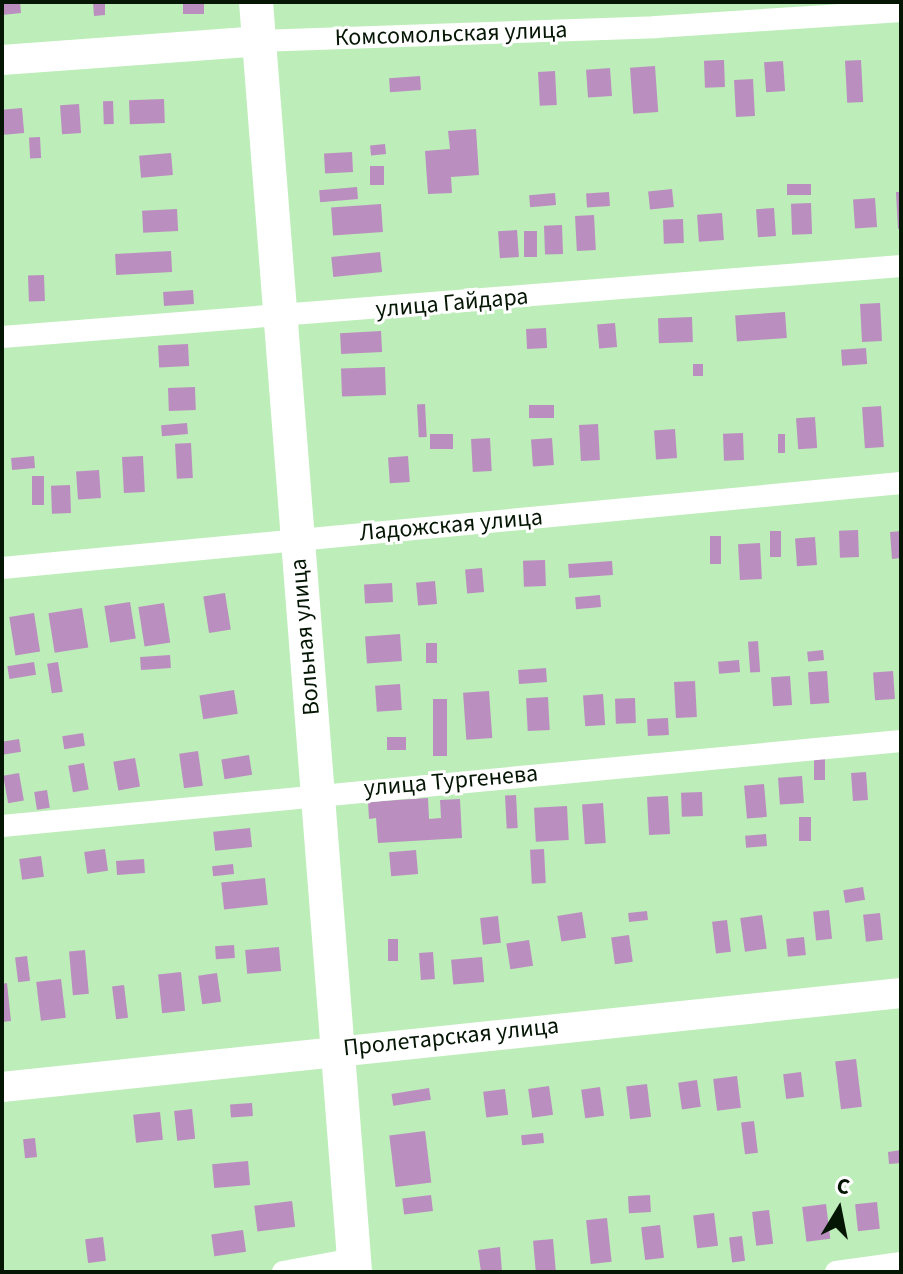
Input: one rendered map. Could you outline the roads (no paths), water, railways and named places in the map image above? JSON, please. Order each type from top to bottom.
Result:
[{"type":"main road","name":"Вольная улица","points":[[256,2],[354,1266]]},
{"type":"street","name":"Комсомольская улица","points":[[2,60],[259,41],[656,27],[901,11]]},
{"type":"street","name":"улица Гайдара","points":[[2,337],[901,266]]},
{"type":"street","name":"Ладожская улица","points":[[2,568],[901,483]]},
{"type":"street","name":"улица Тургенева","points":[[2,826],[319,792],[901,741]]},
{"type":"street","name":"Пролетарская улица","points":[[2,1087],[338,1049],[901,993]]},
{"type":"street","points":[[836,1272],[901,1263]]},
{"type":"street","points":[[283,1272],[354,1266]]}]
